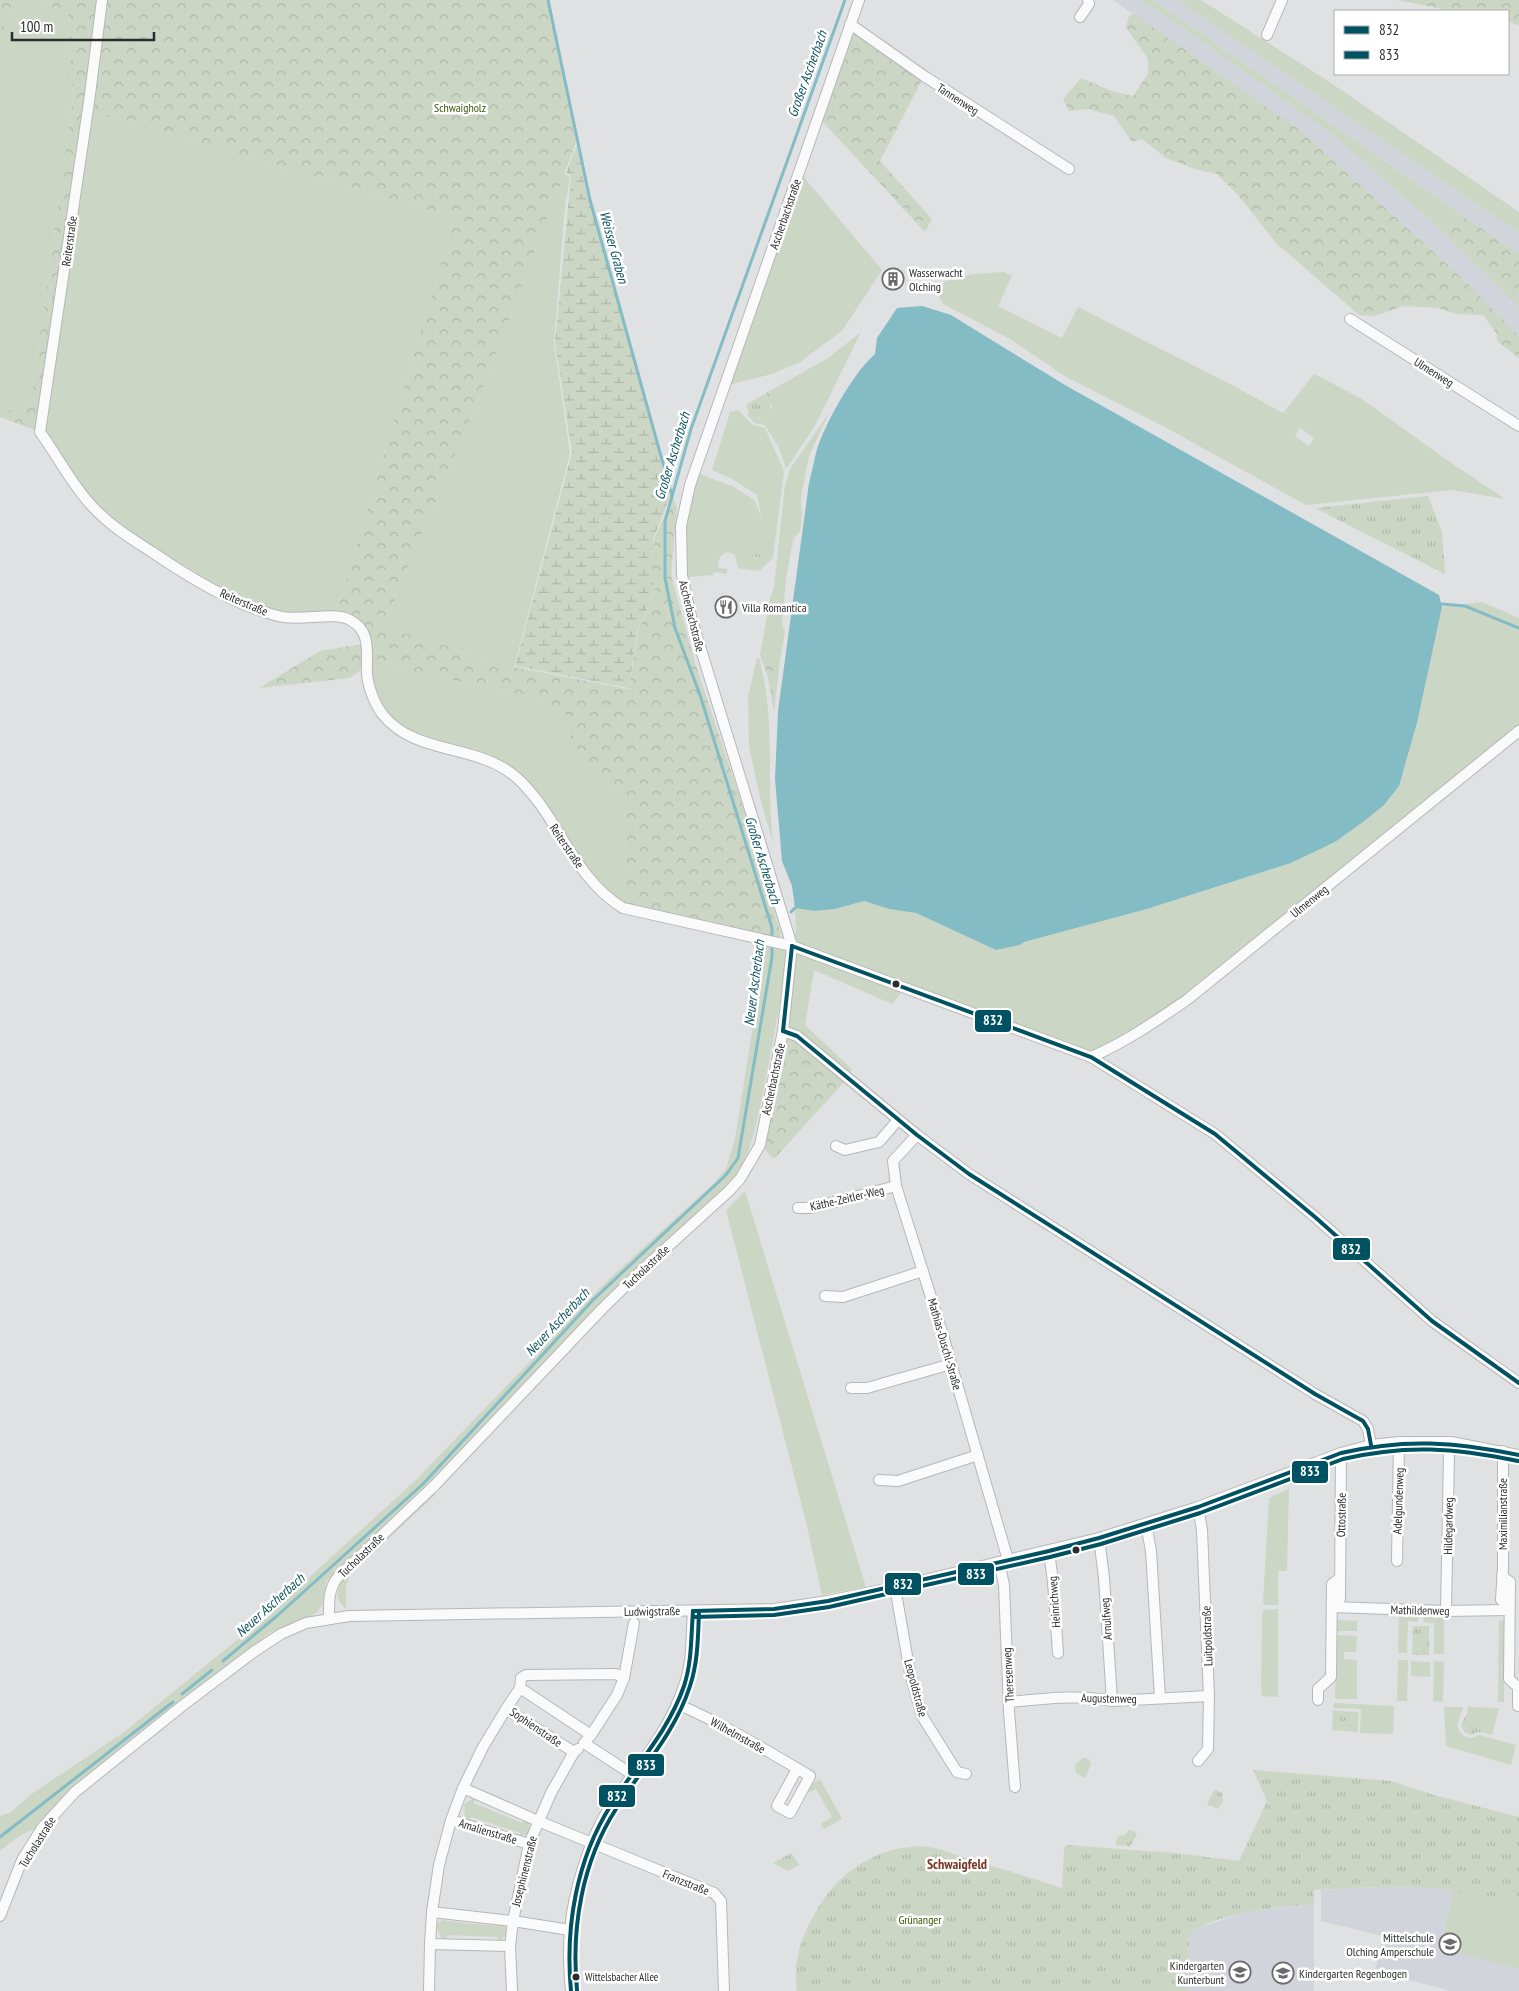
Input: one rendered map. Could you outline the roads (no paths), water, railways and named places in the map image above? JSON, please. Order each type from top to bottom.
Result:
[{"type":"street","name":"Reiterstraße","points":[[102,0],[89,102],[40,432],[90,504],[116,529],[187,576],[253,608],[280,617],[302,619],[336,617],[350,619],[366,636],[368,649],[367,676],[374,698],[383,714],[400,732],[422,742],[476,755],[498,764],[516,778],[533,796],[592,884],[610,900],[623,908],[792,946],[1091,1057],[1215,1134],[1315,1217],[1432,1321],[1519,1383]]},
{"type":"street","name":"Ascherbachstraße","points":[[740,1179],[760,1145],[784,1031],[792,946],[690,617],[682,574],[681,526],[690,485],[859,0]]},
{"type":"street","points":[[1080,17],[1089,4],[1088,0]]},
{"type":"street","points":[[1267,35],[1282,0]]},
{"type":"street","name":"Tannenweg","points":[[850,24],[932,82],[1069,168]]},
{"type":"street","name":"Ulmenweg","points":[[1350,318],[1519,426]]},
{"type":"street","name":"Ulmenweg","points":[[1091,1057],[1118,1045],[1142,1031],[1188,999],[1519,731]]},
{"type":"street","points":[[784,1031],[797,1036],[898,1120],[969,1174],[1315,1394],[1363,1421],[1368,1429],[1371,1445]]},
{"type":"street","points":[[836,1146],[845,1150],[879,1142],[898,1120]]},
{"type":"street","name":"Mathias-Duschl-Straße","points":[[917,1135],[893,1161],[896,1186],[978,1455],[1003,1561]]},
{"type":"street","name":"Tucholastraße","points":[[0,1916],[22,1860],[42,1828],[75,1792],[136,1741],[255,1651],[281,1634],[306,1623],[329,1618],[330,1592],[333,1583],[343,1571],[435,1485],[640,1271],[720,1200],[740,1179]]},
{"type":"street","name":"Käthe-Zeitler-Weg","points":[[798,1208],[811,1208],[896,1186]]},
{"type":"street","points":[[825,1296],[843,1297],[923,1272]]},
{"type":"street","points":[[851,1388],[867,1388],[951,1364]]},
{"type":"street","name":"Ludwigstraße","points":[[329,1618],[774,1609],[828,1601],[895,1587],[1099,1538],[1198,1507],[1342,1453],[1371,1445],[1400,1442],[1451,1442],[1519,1455]]},
{"type":"street","name":"Adelgundenweg","points":[[1397,1561],[1400,1442]]},
{"type":"street","name":"Hildegardweg","points":[[1446,1610],[1451,1442]]},
{"type":"street","name":"Maximilianstraße","points":[[1503,1451],[1502,1576],[1510,1582],[1508,1608],[1510,1679],[1518,1687],[1518,1706]]},
{"type":"street","name":"Ottostraße","points":[[1318,1700],[1318,1689],[1331,1677],[1332,1606],[1340,1599],[1342,1453]]},
{"type":"street","points":[[879,1480],[898,1481],[978,1455]]},
{"type":"street","name":"Luitpoldstraße","points":[[1198,1507],[1202,1530],[1209,1696],[1208,1750],[1198,1761]]},
{"type":"street","points":[[1146,1524],[1151,1551],[1160,1698]]},
{"type":"street","name":"Arnulfweg","points":[[1099,1538],[1104,1578],[1112,1701]]},
{"type":"street","name":"Heinrichweg","points":[[1049,1551],[1058,1653]]},
{"type":"street","name":"Theresenweg","points":[[1003,1561],[1009,1702],[1016,1787]]},
{"type":"street","name":"Leopoldstraße","points":[[895,1587],[910,1673],[922,1716],[957,1772],[966,1774]]},
{"type":"street","name":"Mathildenweg","points":[[1332,1606],[1446,1610],[1508,1608]]},
{"type":"street","points":[[571,1991],[569,1969],[570,1930],[576,1897],[593,1843],[610,1807],[656,1744],[678,1704],[691,1662],[693,1611]]},
{"type":"street","name":"Sophienstraße","points":[[624,1678],[616,1674],[526,1675],[522,1678],[520,1688],[506,1709],[574,1752],[591,1735],[617,1694],[624,1678],[634,1623]]},
{"type":"street","name":"Sophienstraße","points":[[520,1688],[591,1735]]},
{"type":"street","name":"Augustenweg","points":[[1009,1702],[1059,1698],[1100,1698],[1112,1701],[1209,1696]]},
{"type":"street","name":"Wilhelmstraße","points":[[678,1704],[712,1720],[797,1769]]},
{"type":"street","name":"Amalienstraße","points":[[506,1709],[474,1763],[451,1820],[529,1844]]},
{"type":"street","points":[[584,1743],[633,1775]]},
{"type":"street","points":[[538,1822],[574,1752]]},
{"type":"street","name":"Amalienstraße","points":[[463,1788],[538,1822],[593,1843]]},
{"type":"street","points":[[430,1991],[432,1912],[439,1865],[451,1820]]},
{"type":"street","name":"Josephinenstraße","points":[[513,1921],[529,1844],[538,1822]]},
{"type":"street","name":"Franzstraße","points":[[593,1843],[714,1893],[721,1901],[724,1991]]},
{"type":"street","name":"Josephinenstraße","points":[[432,1912],[513,1921],[570,1930]]},
{"type":"street","points":[[512,1991],[510,1946],[513,1921]]},
{"type":"street","points":[[430,1944],[510,1946]]},
{"type":"water","points":[[922,306],[951,315],[1065,385],[1439,595],[1442,607],[1417,723],[1399,786],[1384,805],[1335,842],[1291,863],[1147,909],[996,950],[916,913],[889,909],[864,901],[835,909],[814,911],[795,908],[792,886],[782,861],[775,779],[778,711],[809,483],[817,449],[827,425],[849,385],[875,354],[877,338],[897,308]]},
{"type":"waterway","name":"Weisser Graben","points":[[548,0],[590,200],[672,496]]},
{"type":"waterway","name":"Großer Ascherbach","points":[[223,1661],[278,1615],[423,1484],[593,1300],[726,1175],[738,1158],[772,957],[772,928],[700,695],[675,628],[665,578],[665,521],[691,429],[845,0]]},
{"type":"waterway","points":[[1442,604],[1465,606],[1519,628]]},
{"type":"waterway","points":[[791,912],[795,908]]},
{"type":"waterway","name":"Neuer Ascherbach","points":[[182,1694],[212,1670]]},
{"type":"waterway","name":"Neuer Ascherbach","points":[[0,1837],[173,1702]]},
{"type":"place","name":"Wasserwacht Olching","points":[[893,279]]},
{"type":"place","name":"Villa Romantica","points":[[726,607]]},
{"type":"place","name":"Mittelschule Olching Amperschule","points":[[1450,1944]]},
{"type":"place","name":"Kindergarten Kunterbunt","points":[[1240,1972]]},
{"type":"place","name":"Kindergarten Regenbogen","points":[[1283,1973]]},
{"type":"place","name":"Wittelsbacher Allee","points":[[576,1977]]},
{"type":"district","name":"Schwaigfeld","points":[[957,1864]]},
{"type":"park label","name":"Schwaigholz","points":[[460,107]]},
{"type":"park label","name":"Grünanger","points":[[920,1919]]}]
